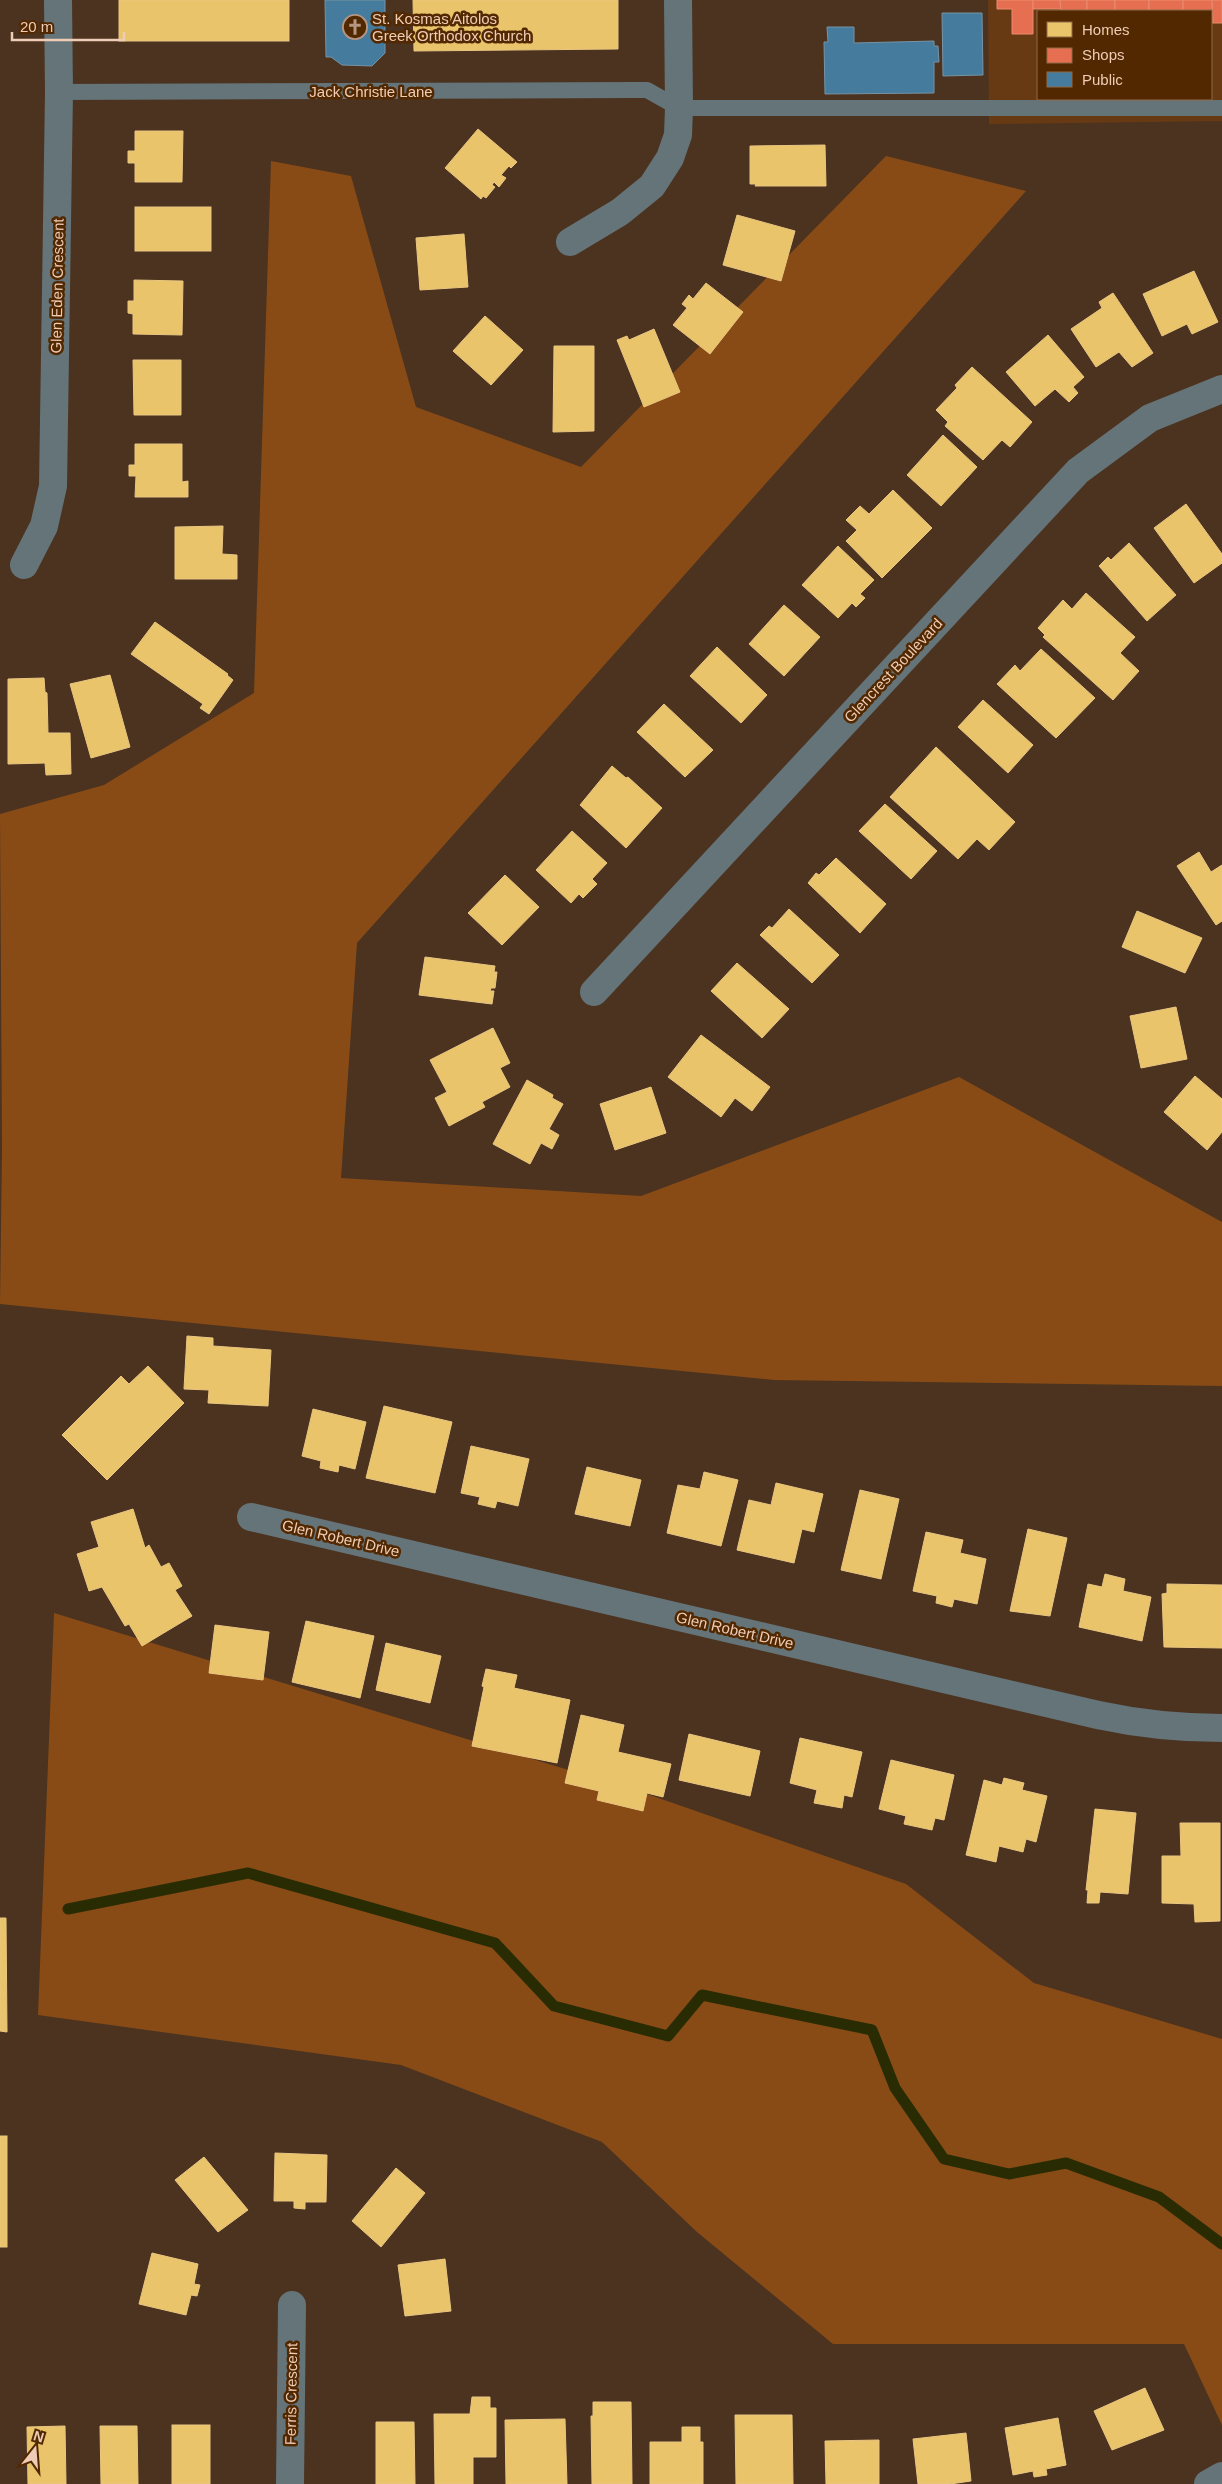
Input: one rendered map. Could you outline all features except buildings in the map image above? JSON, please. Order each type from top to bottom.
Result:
[{"type":"street","name":"Glen Eden Crescent","points":[[24,565],[44,526],[54,486],[59,92],[58,0]]},
{"type":"street","points":[[570,242],[620,212],[652,186],[670,158],[678,135],[678,0]]},
{"type":"street","name":"Glencrest Boulevard","points":[[594,992],[1078,471],[1150,418],[1222,389]]},
{"type":"street","name":"Glen Robert Drive","points":[[251,1517],[1098,1715],[1164,1726],[1222,1728]]},
{"type":"street","name":"Ferris Crescent","points":[[290,2484],[292,2304]]},
{"type":"street","points":[[1208,2484],[1222,2476]]},
{"type":"lane","name":"Jack Christie Lane","points":[[59,92],[647,90],[679,108]]},
{"type":"lane","points":[[679,108],[1222,108]]},
{"type":"shaded area","points":[[988,0],[1222,0],[1222,121],[989,124]]},
{"type":"shaded area","points":[[886,156],[1026,191],[357,943],[341,1178],[641,1196],[959,1077],[1222,1222],[1222,1386],[774,1380],[0,1304],[2,1149],[0,814],[104,785],[254,693],[271,161],[351,176],[416,407],[581,467]]},
{"type":"shaded area","points":[[54,1613],[647,1794],[906,1884],[1034,1983],[1222,2039],[1222,2425],[1184,2344],[833,2344],[697,2232],[602,2142],[401,2065],[38,2015]]},
{"type":"waterway","points":[[68,1909],[248,1873],[495,1943],[554,2006],[668,2036],[702,1995],[872,2030],[895,2088],[944,2159],[1009,2174],[1066,2163],[1159,2197],[1222,2244]]},
{"type":"place","name":"St. Kosmas Aitolos Greek Orthodox Church","points":[[355,27]]}]
